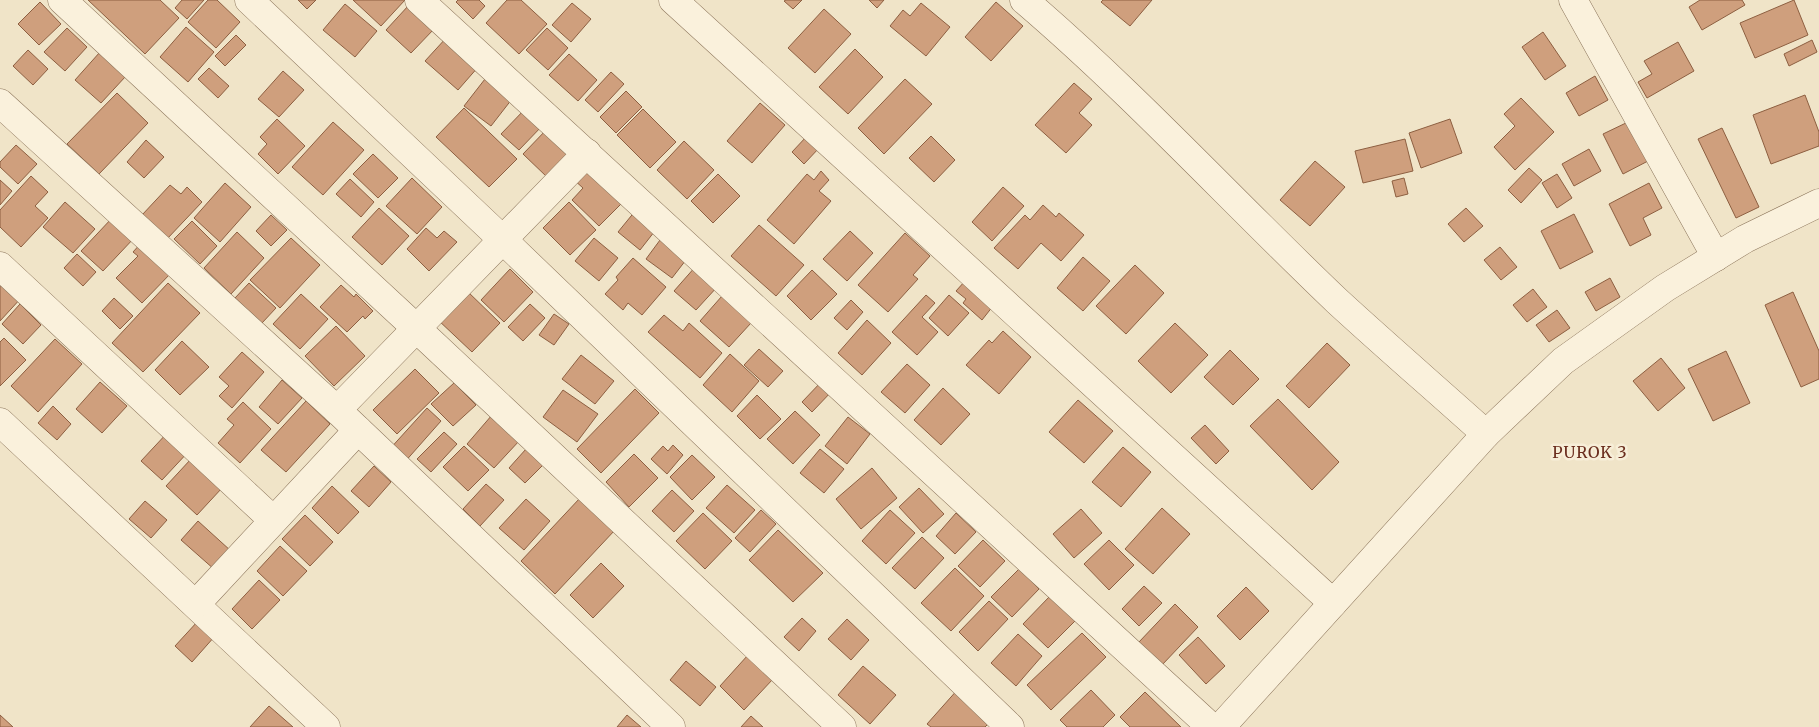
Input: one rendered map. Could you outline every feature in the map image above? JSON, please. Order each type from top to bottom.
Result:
[{"type":"street","points":[[62,0],[842,727]]},
{"type":"street","points":[[249,0],[503,240],[1010,727]]},
{"type":"street","points":[[420,0],[1210,727]]},
{"type":"street","points":[[673,0],[1333,604]]},
{"type":"street","points":[[1024,0],[1126,93],[1337,301],[1486,434]]},
{"type":"street","points":[[1573,0],[1716,257]]},
{"type":"street","points":[[0,103],[337,410],[671,727]]},
{"type":"street","points":[[337,410],[587,153]]},
{"type":"street","points":[[1221,727],[1486,434],[1564,361],[1665,288],[1745,239],[1819,204]]},
{"type":"street","points":[[0,266],[273,520]]},
{"type":"street","points":[[0,422],[326,727]]},
{"type":"street","points":[[196,604],[358,430]]},
{"type":"building","points":[[88,0],[160,0],[179,18],[145,54]]},
{"type":"building","points":[[182,0],[204,0],[187,19],[175,8]]},
{"type":"building","points":[[208,0],[217,0],[240,22],[216,48],[188,22]]},
{"type":"building","points":[[298,0],[316,0],[307,9]]},
{"type":"building","points":[[353,0],[405,0],[381,26]]},
{"type":"building","points":[[458,0],[479,0],[485,6],[473,19],[456,2]]},
{"type":"building","points":[[507,0],[521,0],[547,24],[519,54],[486,23]]},
{"type":"building","points":[[802,0],[793,9],[784,1]]},
{"type":"building","points":[[869,0],[884,0],[877,8]]},
{"type":"building","points":[[1103,0],[1152,0],[1130,26],[1101,2]]},
{"type":"building","points":[[1700,0],[1742,0],[1745,5],[1702,30],[1689,7]]},
{"type":"building","points":[[1794,0],[1808,35],[1755,58],[1740,23]]},
{"type":"building","points":[[40,2],[61,24],[39,45],[18,24]]},
{"type":"building","points":[[996,2],[1023,26],[991,61],[965,37]]},
{"type":"building","points":[[572,3],[591,19],[571,42],[552,25]]},
{"type":"building","points":[[921,3],[950,27],[926,56],[890,26],[903,10],[910,16]]},
{"type":"building","points":[[345,4],[377,31],[355,57],[323,30]]},
{"type":"building","points":[[409,5],[434,29],[411,53],[386,30]]},
{"type":"building","points":[[824,9],[851,34],[815,73],[788,48]]},
{"type":"building","points":[[186,27],[214,52],[188,82],[160,57]]},
{"type":"building","points":[[67,28],[87,47],[65,71],[44,52]]},
{"type":"building","points":[[547,28],[568,48],[548,70],[526,50]]},
{"type":"building","points":[[1543,32],[1566,66],[1545,80],[1522,47]]},
{"type":"building","points":[[236,35],[246,45],[225,66],[215,56]]},
{"type":"building","points":[[447,37],[479,66],[458,90],[425,61]]},
{"type":"building","points":[[1812,40],[1817,52],[1789,66],[1784,54]]},
{"type":"building","points":[[1678,42],[1694,71],[1647,98],[1638,82],[1652,74],[1644,61]]},
{"type":"building","points":[[855,49],[883,77],[848,114],[819,87]]},
{"type":"building","points":[[28,50],[48,69],[33,85],[13,66]]},
{"type":"building","points":[[100,52],[126,76],[101,103],[75,80]]},
{"type":"building","points":[[569,54],[597,80],[578,101],[549,75]]},
{"type":"building","points":[[209,68],[229,86],[218,98],[198,79]]},
{"type":"building","points":[[283,71],[304,90],[279,117],[258,99]]},
{"type":"building","points":[[611,72],[624,84],[598,112],[585,100]]},
{"type":"building","points":[[1595,76],[1608,100],[1579,116],[1566,93]]},
{"type":"building","points":[[485,79],[512,99],[491,126],[464,106]]},
{"type":"building","points":[[905,79],[932,104],[884,154],[858,128]]},
{"type":"building","points":[[1074,83],[1092,99],[1079,113],[1092,125],[1066,153],[1035,125]]},
{"type":"building","points":[[626,91],[642,107],[616,133],[600,117]]},
{"type":"building","points":[[117,93],[148,123],[99,174],[67,144]]},
{"type":"building","points":[[1805,95],[1819,132],[1819,146],[1771,164],[1753,115]]},
{"type":"building","points":[[1521,98],[1554,132],[1515,170],[1494,147],[1515,126],[1504,114]]},
{"type":"building","points":[[760,103],[785,125],[752,163],[727,141]]},
{"type":"building","points":[[464,108],[517,159],[489,187],[436,137]]},
{"type":"building","points":[[526,108],[543,125],[519,150],[501,134]]},
{"type":"building","points":[[643,109],[676,142],[650,168],[617,135]]},
{"type":"building","points":[[277,119],[305,146],[278,174],[258,154],[267,144],[260,137]]},
{"type":"building","points":[[1450,119],[1462,153],[1421,168],[1409,133]]},
{"type":"building","points":[[333,122],[364,150],[323,195],[292,167]]},
{"type":"building","points":[[1628,122],[1648,161],[1623,174],[1603,134]]},
{"type":"building","points":[[548,128],[572,151],[547,177],[523,154]]},
{"type":"building","points":[[1722,128],[1759,207],[1736,218],[1698,139]]},
{"type":"building","points":[[807,136],[820,147],[804,164],[792,152]]},
{"type":"building","points":[[931,136],[955,160],[934,182],[909,158]]},
{"type":"building","points":[[1405,139],[1413,171],[1363,183],[1355,151]]},
{"type":"building","points":[[146,140],[164,157],[144,178],[127,162]]},
{"type":"building","points":[[684,141],[714,170],[687,199],[657,170]]},
{"type":"building","points":[[16,145],[37,164],[18,184],[0,167],[0,162]]},
{"type":"building","points":[[1589,149],[1601,171],[1574,186],[1562,164]]},
{"type":"building","points":[[373,154],[398,178],[378,198],[353,174]]},
{"type":"building","points":[[590,161],[628,197],[599,226],[572,200],[583,188],[573,179]]},
{"type":"building","points":[[1315,161],[1345,187],[1310,226],[1280,200]]},
{"type":"building","points":[[1529,168],[1542,180],[1521,203],[1508,190]]},
{"type":"building","points":[[821,171],[829,180],[819,191],[831,201],[794,244],[767,220],[807,174],[814,180]]},
{"type":"building","points":[[718,174],[740,196],[713,223],[691,201]]},
{"type":"building","points":[[1557,174],[1572,198],[1557,208],[1542,183]]},
{"type":"building","points":[[31,176],[48,192],[35,206],[48,218],[21,247],[0,227],[0,210]]},
{"type":"building","points":[[412,178],[442,207],[417,234],[386,206]]},
{"type":"building","points":[[1404,178],[1408,194],[1396,197],[1392,181]]},
{"type":"building","points":[[350,179],[374,202],[361,217],[336,194]]},
{"type":"building","points":[[0,180],[12,191],[0,205]]},
{"type":"building","points":[[225,183],[251,207],[220,242],[194,218]]},
{"type":"building","points":[[1649,183],[1662,208],[1643,218],[1651,235],[1630,246],[1609,204]]},
{"type":"building","points":[[170,185],[181,194],[187,187],[202,202],[167,239],[142,215]]},
{"type":"building","points":[[1003,187],[1024,206],[992,241],[972,222]]},
{"type":"building","points":[[65,202],[95,229],[73,253],[43,227]]},
{"type":"building","points":[[569,202],[596,230],[570,255],[543,228]]},
{"type":"building","points":[[1043,205],[1056,217],[1059,213],[1084,235],[1061,261],[1041,243],[1018,269],[994,248],[1025,215],[1030,220]]},
{"type":"building","points":[[379,208],[409,236],[382,265],[352,237]]},
{"type":"building","points":[[1466,208],[1483,226],[1464,242],[1448,224]]},
{"type":"building","points":[[636,210],[658,227],[640,250],[618,232]]},
{"type":"building","points":[[1574,214],[1593,252],[1560,269],[1541,231]]},
{"type":"building","points":[[271,215],[287,230],[271,246],[256,231]]},
{"type":"building","points":[[113,217],[135,237],[103,271],[81,251]]},
{"type":"building","points":[[192,221],[217,246],[200,264],[174,239]]},
{"type":"building","points":[[759,225],[804,265],[776,296],[731,256]]},
{"type":"building","points":[[426,228],[437,238],[444,231],[457,242],[429,271],[407,249]]},
{"type":"building","points":[[850,231],[873,253],[847,281],[823,259]]},
{"type":"building","points":[[237,232],[264,258],[231,294],[204,268]]},
{"type":"building","points":[[905,233],[930,256],[913,275],[918,279],[888,312],[858,285]]},
{"type":"building","points":[[663,236],[689,256],[672,278],[646,259]]},
{"type":"building","points":[[291,238],[320,265],[280,308],[250,280]]},
{"type":"building","points":[[594,238],[618,258],[599,281],[575,261]]},
{"type":"building","points":[[142,242],[172,272],[142,303],[116,278],[138,256],[133,252]]},
{"type":"building","points":[[1500,247],[1517,267],[1501,280],[1484,260]]},
{"type":"building","points":[[77,254],[96,272],[83,286],[64,268]]},
{"type":"building","points":[[1083,257],[1110,281],[1083,311],[1057,288]]},
{"type":"building","points":[[633,258],[666,287],[642,315],[628,303],[623,310],[605,294],[618,280],[616,277]]},
{"type":"building","points":[[1135,265],[1164,293],[1126,334],[1096,306]]},
{"type":"building","points":[[696,266],[718,286],[696,310],[674,291]]},
{"type":"building","points":[[510,269],[533,292],[504,322],[481,300]]},
{"type":"building","points":[[812,270],[837,294],[811,320],[787,296]]},
{"type":"building","points":[[0,277],[22,297],[0,321]]},
{"type":"building","points":[[1610,278],[1620,297],[1596,311],[1585,292]]},
{"type":"building","points":[[965,281],[993,306],[982,320],[963,303],[966,299],[956,291]]},
{"type":"building","points":[[168,283],[200,313],[143,372],[112,343]]},
{"type":"building","points":[[249,283],[276,308],[262,323],[235,298]]},
{"type":"building","points":[[341,285],[354,297],[356,294],[373,311],[365,319],[363,316],[347,332],[320,307]]},
{"type":"building","points":[[465,289],[500,323],[472,352],[437,319]]},
{"type":"building","points":[[1533,289],[1547,307],[1527,322],[1513,305]]},
{"type":"building","points":[[1793,292],[1819,351],[1819,379],[1801,387],[1765,305]]},
{"type":"building","points":[[301,294],[328,319],[300,349],[273,324]]},
{"type":"building","points":[[926,295],[935,303],[922,317],[938,332],[917,355],[892,332]]},
{"type":"building","points":[[949,295],[969,313],[948,336],[929,318]]},
{"type":"building","points":[[722,296],[751,323],[729,347],[700,321]]},
{"type":"building","points":[[114,298],[133,316],[120,329],[102,311]]},
{"type":"building","points":[[851,300],[863,312],[847,330],[834,318]]},
{"type":"building","points":[[20,304],[41,325],[23,344],[2,324]]},
{"type":"building","points":[[530,304],[545,318],[523,341],[508,327]]},
{"type":"building","points":[[1557,310],[1570,328],[1549,342],[1536,325]]},
{"type":"building","points":[[554,314],[569,324],[554,345],[539,335]]},
{"type":"building","points":[[664,315],[683,331],[689,323],[722,353],[700,378],[648,332]]},
{"type":"building","points":[[867,320],[891,343],[862,375],[838,353]]},
{"type":"building","points":[[1175,323],[1208,355],[1171,393],[1138,361]]},
{"type":"building","points":[[336,326],[365,356],[334,386],[305,356]]},
{"type":"building","points":[[1003,331],[1031,357],[999,394],[966,365],[989,340],[992,343]]},
{"type":"building","points":[[4,338],[26,360],[0,386],[0,342]]},
{"type":"building","points":[[55,339],[82,364],[38,412],[11,386]]},
{"type":"building","points":[[182,341],[209,367],[180,395],[155,370]]},
{"type":"building","points":[[1327,343],[1350,365],[1309,408],[1286,386]]},
{"type":"building","points":[[759,349],[783,371],[768,387],[744,365]]},
{"type":"building","points":[[1230,350],[1259,379],[1233,405],[1204,377]]},
{"type":"building","points":[[1726,351],[1750,403],[1713,421],[1688,369]]},
{"type":"building","points":[[242,352],[264,372],[232,408],[219,396],[229,386],[219,377]]},
{"type":"building","points":[[730,354],[759,381],[732,412],[703,385]]},
{"type":"building","points":[[581,355],[614,381],[595,404],[562,379]]},
{"type":"building","points":[[1661,358],[1685,388],[1658,411],[1633,381]]},
{"type":"building","points":[[907,364],[930,385],[905,413],[881,392]]},
{"type":"building","points":[[415,369],[439,393],[397,434],[373,410]]},
{"type":"building","points":[[282,380],[302,398],[278,424],[259,407]]},
{"type":"building","points":[[823,380],[833,390],[812,412],[802,402]]},
{"type":"building","points":[[100,382],[127,406],[102,433],[76,409]]},
{"type":"building","points":[[454,383],[476,405],[453,426],[431,404]]},
{"type":"building","points":[[943,388],[970,414],[941,445],[914,420]]},
{"type":"building","points":[[635,389],[659,413],[601,473],[577,449]]},
{"type":"building","points":[[563,390],[598,414],[577,442],[543,417]]},
{"type":"building","points":[[757,395],[781,419],[760,439],[737,416]]},
{"type":"building","points":[[1278,399],[1339,462],[1312,490],[1250,426]]},
{"type":"building","points":[[1078,400],[1113,431],[1084,463],[1049,432]]},
{"type":"building","points":[[306,401],[330,424],[286,472],[261,450]]},
{"type":"building","points":[[243,402],[271,429],[240,463],[218,443],[234,425],[227,419]]},
{"type":"building","points":[[53,406],[71,424],[57,440],[38,423]]},
{"type":"building","points":[[427,408],[441,421],[403,464],[388,451]]},
{"type":"building","points":[[795,411],[820,435],[793,464],[767,439]]},
{"type":"building","points":[[492,415],[520,440],[494,468],[467,444]]},
{"type":"building","points":[[848,417],[870,434],[847,464],[825,446]]},
{"type":"building","points":[[1205,425],[1229,451],[1216,464],[1191,438]]},
{"type":"building","points":[[169,431],[190,450],[162,480],[141,461]]},
{"type":"building","points":[[444,432],[457,444],[431,472],[417,459]]},
{"type":"building","points":[[673,445],[683,455],[667,474],[651,459],[663,446],[668,451]]},
{"type":"building","points":[[464,446],[489,470],[468,491],[443,467]]},
{"type":"building","points":[[1123,447],[1151,472],[1121,507],[1092,482]]},
{"type":"building","points":[[526,449],[543,465],[525,483],[509,468]]},
{"type":"building","points":[[820,449],[844,469],[824,493],[800,473]]},
{"type":"building","points":[[634,454],[658,478],[629,507],[606,482]]},
{"type":"building","points":[[692,455],[715,477],[692,500],[670,477]]},
{"type":"building","points":[[191,459],[222,488],[197,515],[166,486]]},
{"type":"building","points":[[374,466],[391,482],[369,507],[351,491]]},
{"type":"building","points":[[872,468],[897,498],[861,529],[836,499]]},
{"type":"building","points":[[486,484],[504,500],[480,526],[463,509]]},
{"type":"building","points":[[727,485],[755,510],[734,533],[706,508]]},
{"type":"building","points":[[332,486],[359,512],[338,534],[312,508]]},
{"type":"building","points":[[919,488],[944,514],[923,533],[899,507]]},
{"type":"building","points":[[672,490],[694,511],[674,532],[652,511]]},
{"type":"building","points":[[580,498],[615,530],[555,594],[521,561]]},
{"type":"building","points":[[526,499],[550,521],[524,550],[499,528]]},
{"type":"building","points":[[145,501],[167,520],[151,538],[129,519]]},
{"type":"building","points":[[1162,508],[1190,534],[1153,574],[1125,549]]},
{"type":"building","points":[[1081,509],[1102,533],[1074,558],[1053,534]]},
{"type":"building","points":[[761,510],[776,524],[750,552],[735,538]]},
{"type":"building","points":[[890,510],[915,533],[886,564],[862,541]]},
{"type":"building","points":[[703,513],[732,541],[705,569],[676,541]]},
{"type":"building","points":[[956,513],[976,532],[955,554],[936,536]]},
{"type":"building","points":[[305,515],[333,542],[310,566],[282,539]]},
{"type":"building","points":[[198,521],[231,551],[215,570],[181,540]]},
{"type":"building","points":[[778,530],[823,573],[793,602],[749,560]]},
{"type":"building","points":[[922,537],[944,558],[915,589],[892,568]]},
{"type":"building","points":[[983,540],[1005,561],[980,587],[958,566]]},
{"type":"building","points":[[1109,540],[1134,565],[1109,590],[1084,564]]},
{"type":"building","points":[[280,546],[307,571],[283,596],[257,571]]},
{"type":"building","points":[[601,563],[624,586],[593,618],[570,595]]},
{"type":"building","points":[[955,568],[984,596],[951,631],[921,603]]},
{"type":"building","points":[[1019,569],[1039,589],[1012,617],[991,597]]},
{"type":"building","points":[[259,580],[280,600],[252,629],[232,609]]},
{"type":"building","points":[[1144,586],[1162,603],[1139,626],[1122,609]]},
{"type":"building","points":[[1246,587],[1269,611],[1240,640],[1217,616]]},
{"type":"building","points":[[1050,596],[1075,621],[1048,648],[1023,624]]},
{"type":"building","points":[[989,601],[1008,619],[978,651],[959,632]]},
{"type":"building","points":[[1175,604],[1198,627],[1162,665],[1139,642]]},
{"type":"building","points":[[802,618],[816,631],[799,651],[784,637]]},
{"type":"building","points":[[847,619],[869,640],[851,660],[828,639]]},
{"type":"building","points":[[198,621],[215,636],[192,662],[175,646]]},
{"type":"building","points":[[1082,633],[1106,657],[1051,710],[1027,685]]},
{"type":"building","points":[[1018,634],[1042,656],[1016,686],[991,663]]},
{"type":"building","points":[[1198,637],[1225,666],[1206,684],[1179,655]]},
{"type":"building","points":[[748,655],[773,679],[744,710],[720,686]]},
{"type":"building","points":[[686,661],[716,687],[700,706],[670,680]]},
{"type":"building","points":[[863,666],[896,695],[870,724],[838,695]]},
{"type":"building","points":[[959,688],[990,722],[985,727],[931,727],[927,724]]},
{"type":"building","points":[[1091,690],[1115,715],[1103,727],[1067,727],[1060,720]]},
{"type":"building","points":[[1145,692],[1181,727],[1130,727],[1120,717]]},
{"type":"building","points":[[269,706],[293,727],[250,727]]},
{"type":"building","points":[[0,715],[13,727],[0,727]]},
{"type":"building","points":[[627,715],[641,727],[617,727]]},
{"type":"building","points":[[751,716],[763,727],[741,727]]},
{"type":"district","name":"PUROK 3","points":[[1590,452]]}]
